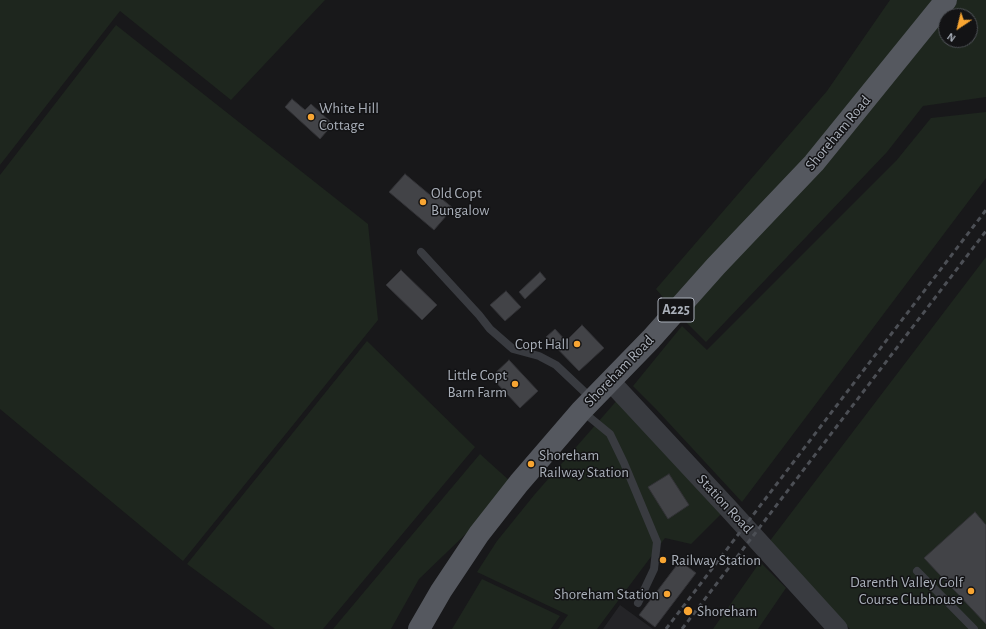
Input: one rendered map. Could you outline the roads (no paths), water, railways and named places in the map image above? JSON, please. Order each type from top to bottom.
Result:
[{"type":"main road","name":"Shoreham Road","points":[[419,629],[441,591],[479,534],[519,483],[587,405],[651,339],[716,266],[814,163],[946,0]]},
{"type":"street","name":"Station Road","points":[[610,381],[838,629]]},
{"type":"lane","points":[[421,252],[490,329],[513,349],[539,356],[556,365],[610,434],[624,463],[657,542],[654,569],[638,603]]},
{"type":"lane","points":[[917,571],[974,629]]},
{"type":"railway","points":[[666,629],[986,210]]},
{"type":"railway","points":[[682,629],[986,231]]},
{"type":"place","name":"White Hill Cottage","points":[[311,117]]},
{"type":"place","name":"Old Copt Bungalow","points":[[423,202]]},
{"type":"place","name":"Copt Hall","points":[[577,344]]},
{"type":"place","name":"Little Copt Barn Farm","points":[[515,384]]},
{"type":"place","name":"Shoreham Railway Station","points":[[531,464]]},
{"type":"place","name":"Railway Station","points":[[663,560]]},
{"type":"place","name":"Darenth Valley Golf Course Clubhouse","points":[[971,591]]},
{"type":"place","name":"Shoreham Station","points":[[667,594]]},
{"type":"place","name":"Shoreham","points":[[688,611]]}]
